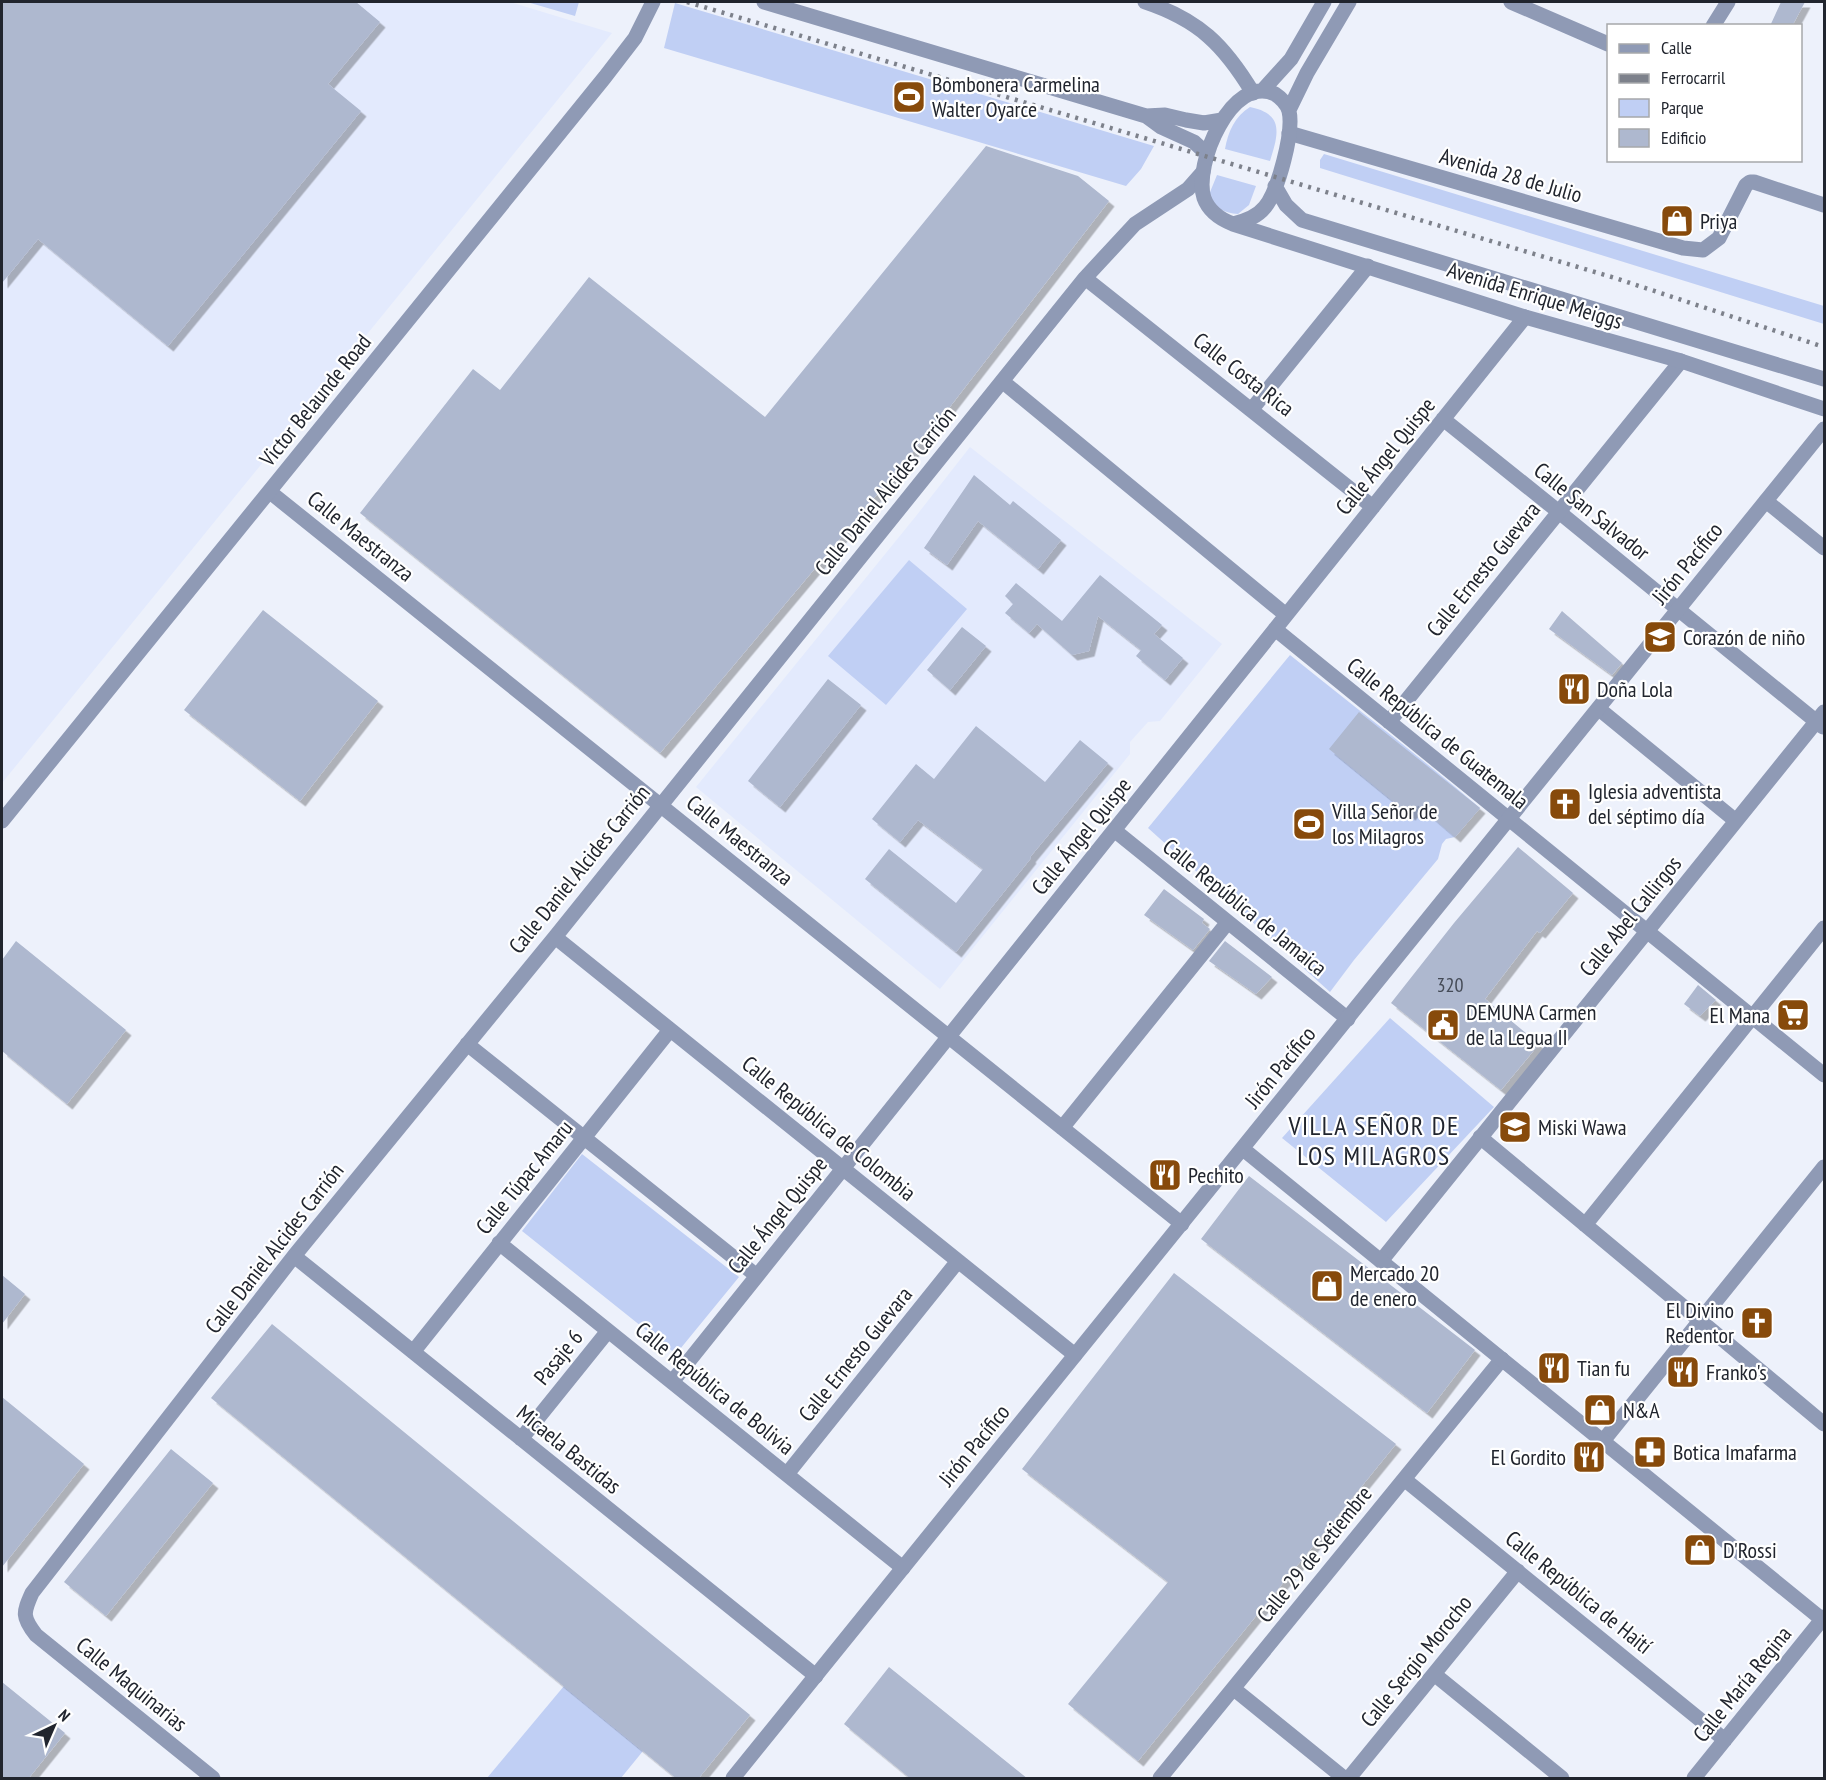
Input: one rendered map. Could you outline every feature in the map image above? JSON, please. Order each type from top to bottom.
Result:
[{"type":"street","name":"Victor Belaunde Road","points":[[2,821],[620,57],[635,38],[653,2]]},
{"type":"street","points":[[764,2],[1146,116],[1165,115],[1204,123],[1222,120]]},
{"type":"street","points":[[1145,2],[1169,9],[1210,36],[1258,92],[1278,96],[1289,110]]},
{"type":"street","points":[[1324,2],[1291,59],[1258,92],[1241,100],[1230,109],[1213,136],[1207,154],[1202,185],[1207,204],[1221,219],[1233,224],[1245,221],[1256,216],[1264,207],[1283,163],[1289,133],[1289,110],[1307,73],[1348,2]]},
{"type":"street","points":[[1511,2],[1607,44]]},
{"type":"street","points":[[1714,24],[1728,2]]},
{"type":"street","points":[[1146,116],[1161,128],[1194,142],[1207,154]]},
{"type":"street","name":"Avenida 28 de Julio","points":[[1289,133],[1683,248],[1703,250],[1719,238],[1746,185],[1750,182],[1824,205]]},
{"type":"street","name":"Calle Daniel Alcides Carrión","points":[[26,1622],[26,1608],[32,1593],[294,1256],[555,937],[1085,278],[1135,224],[1188,189],[1203,172]]},
{"type":"street","points":[[1275,186],[1286,205],[1302,220]]},
{"type":"street","points":[[1295,243],[1288,234],[1288,228],[1292,223],[1302,220]]},
{"type":"street","name":"Avenida Enrique Meiggs","points":[[1302,220],[1824,379]]},
{"type":"street","name":"Avenida Enrique Meiggs","points":[[1233,224],[1525,317],[1681,361],[1824,409]]},
{"type":"street","points":[[1252,409],[1368,267]]},
{"type":"street","name":"Calle Costa Rica","points":[[1085,278],[1373,507]]},
{"type":"street","name":"Calle Ángel Quispe","points":[[672,1382],[1525,317]]},
{"type":"street","name":"Calle Ernesto Guevara","points":[[1389,722],[1681,361]]},
{"type":"street","points":[[1002,381],[1286,615]]},
{"type":"street","name":"Calle San Salvador","points":[[1443,419],[1679,610],[1822,721]]},
{"type":"street","name":"Jirón Pacífico","points":[[734,1779],[1824,429]]},
{"type":"street","name":"Calle Maestranza","points":[[270,492],[1182,1224]]},
{"type":"street","points":[[1766,501],[1824,548]]},
{"type":"street","name":"Calle República de Guatemala","points":[[1275,629],[1824,1075]]},
{"type":"street","points":[[1599,709],[1736,821]]},
{"type":"street","name":"Calle Abel Callirgos","points":[[1381,1261],[1736,821],[1822,721]]},
{"type":"street","name":"Calle República de Jamaica","points":[[1114,830],[1348,1019]]},
{"type":"street","points":[[1062,1128],[1228,922]]},
{"type":"street","points":[[1585,1225],[1824,928]]},
{"type":"street","name":"Calle República de Colombia","points":[[555,937],[1075,1355]]},
{"type":"street","name":"Calle Túpac Amaru","points":[[413,1352],[670,1030]]},
{"type":"street","points":[[467,1044],[757,1276]]},
{"type":"street","points":[[1480,1137],[1700,1320],[1822,1415]]},
{"type":"street","points":[[1243,1149],[1824,1619]]},
{"type":"street","points":[[1603,1441],[1824,1167]]},
{"type":"street","name":"Calle República de Bolivia","points":[[499,1243],[903,1568]]},
{"type":"street","name":"Micaela Bastidas","points":[[294,1256],[816,1676]]},
{"type":"street","name":"Calle Ernesto Guevara","points":[[787,1474],[958,1261]]},
{"type":"street","name":"Pasaje 6","points":[[521,1439],[608,1331]]},
{"type":"street","name":"Calle 29 de Setiembre","points":[[1161,1779],[1502,1359]]},
{"type":"street","name":"Calle República de Haití","points":[[1404,1479],[1725,1740]]},
{"type":"street","name":"Calle Sergio Morocho","points":[[1349,1779],[1518,1571]]},
{"type":"street","name":"Calle María Regina","points":[[1694,1779],[1824,1619]]},
{"type":"street","name":"Calle Maquinarias","points":[[26,1622],[50,1647],[213,1779]]},
{"type":"street","points":[[1434,1674],[1562,1779]]},
{"type":"street","points":[[1234,1689],[1344,1779]]},
{"type":"shaded area","points":[[2,2],[510,2],[612,33],[2,783]]},
{"type":"shaded area","points":[[970,447],[1222,644],[1160,721],[1148,722],[1130,742],[1130,754],[940,989],[696,787]]},
{"type":"green space","points":[[527,2],[579,2],[575,16]]},
{"type":"green space","name":"Bombonera Carmelina Walter Oyarce","points":[[675,3],[1154,146],[1141,169],[1126,186],[664,48]]},
{"type":"green space","points":[[1250,107],[1261,110],[1274,120],[1276,134],[1270,161],[1225,149],[1233,125]]},
{"type":"green space","points":[[1324,154],[1824,306],[1824,324],[1320,168],[1320,160]]},
{"type":"green space","points":[[1217,175],[1256,186],[1249,205],[1238,214],[1221,210],[1208,197]]},
{"type":"green space","points":[[909,560],[967,609],[886,705],[828,656]]},
{"type":"green space","name":"Villa Señor de los Milagros","points":[[1290,655],[1480,808],[1455,837],[1446,839],[1442,844],[1438,859],[1330,992],[1148,828]]},
{"type":"green space","points":[[1390,1018],[1494,1107],[1386,1222],[1282,1138]]},
{"type":"green space","points":[[582,1154],[739,1277],[676,1354],[522,1231]]},
{"type":"green space","points":[[564,1686],[643,1751],[621,1778],[487,1778]]},
{"type":"building","points":[[2,2],[356,2],[380,22],[328,84],[361,111],[168,346],[38,239],[2,283]]},
{"type":"building","points":[[1781,2],[1805,2],[1793,24],[1771,24]]},
{"type":"building","points":[[986,146],[1078,176],[1109,201],[942,417],[660,753],[360,513],[473,369],[500,390],[589,277],[765,417]]},
{"type":"building","points":[[974,475],[1010,505],[1013,501],[1061,540],[1038,569],[978,521],[947,565],[924,548]]},
{"type":"building","points":[[1100,575],[1162,625],[1154,634],[1183,658],[1165,680],[1136,656],[1141,650],[1098,616],[1089,651],[1072,655],[1037,624],[1029,633],[1005,613],[1013,604],[1005,596],[1016,583],[1062,621]]},
{"type":"building","points":[[263,610],[378,701],[300,801],[184,710]]},
{"type":"building","points":[[1562,611],[1622,663],[1612,675],[1549,629]]},
{"type":"building","points":[[962,627],[986,646],[950,690],[927,670]]},
{"type":"building","points":[[828,679],[861,705],[780,807],[748,781]]},
{"type":"building","points":[[1359,712],[1480,808],[1455,837],[1418,805],[1410,815],[1329,749]]},
{"type":"building","points":[[976,726],[1045,782],[1080,740],[1108,763],[1030,857],[956,952],[865,879],[889,849],[956,903],[983,869],[918,820],[900,842],[872,819],[916,764],[934,779]]},
{"type":"building","points":[[1518,847],[1573,893],[1540,933],[1537,931],[1485,999],[1539,1044],[1501,1090],[1391,1003]]},
{"type":"building","points":[[1164,889],[1204,919],[1202,923],[1210,929],[1193,950],[1144,915]]},
{"type":"building","points":[[16,941],[126,1030],[67,1104],[2,1051],[2,960]]},
{"type":"building","points":[[1225,941],[1272,977],[1256,994],[1209,961]]},
{"type":"building","points":[[1698,985],[1716,1000],[1700,1016],[1684,1004]]},
{"type":"building","name":"Mercado 20 de enero","points":[[1249,1176],[1475,1350],[1427,1413],[1201,1239]]},
{"type":"building","points":[[1174,1273],[1396,1444],[1138,1761],[1068,1704],[1168,1582],[1022,1469]]},
{"type":"building","points":[[2,1275],[25,1294],[2,1324]]},
{"type":"building","points":[[272,1324],[750,1715],[698,1779],[677,1779],[211,1398]]},
{"type":"building","points":[[2,1397],[84,1464],[2,1567]]},
{"type":"building","points":[[171,1449],[213,1483],[106,1616],[64,1582]]},
{"type":"building","points":[[889,1667],[1028,1779],[911,1779],[844,1724]]},
{"type":"building","points":[[2,1682],[65,1733],[28,1779],[2,1779]]},
{"type":"railway","points":[[687,2],[1615,278],[1824,347]]},
{"type":"place","name":"Bombonera Carmelina Walter Oyarce","points":[[909,97]]},
{"type":"place","name":"Priya","points":[[1677,221]]},
{"type":"place","name":"Corazón de niño","points":[[1660,637]]},
{"type":"place","name":"Doña Lola","points":[[1574,689]]},
{"type":"place","name":"Iglesia adventista del séptimo día","points":[[1565,804]]},
{"type":"place","name":"Villa Señor de los Milagros","points":[[1309,824]]},
{"type":"place","name":"El Mana","points":[[1793,1015]]},
{"type":"place","name":"DEMUNA Carmen de la Legua II","points":[[1443,1025]]},
{"type":"place","name":"Miski Wawa","points":[[1515,1127]]},
{"type":"place","name":"Pechito","points":[[1165,1175]]},
{"type":"place","name":"Mercado 20 de enero","points":[[1327,1286]]},
{"type":"place","name":"El Divino Redentor","points":[[1757,1323]]},
{"type":"place","name":"Tian fu","points":[[1554,1368]]},
{"type":"place","name":"Franko's","points":[[1683,1372]]},
{"type":"place","name":"N&A","points":[[1600,1410]]},
{"type":"place","name":"Botica Imafarma","points":[[1650,1452]]},
{"type":"place","name":"El Gordito","points":[[1589,1457]]},
{"type":"place","name":"D'Rossi","points":[[1700,1550]]},
{"type":"district","name":"VILLA SEÑOR DE LOS MILAGROS","points":[[1374,1140]]}]
